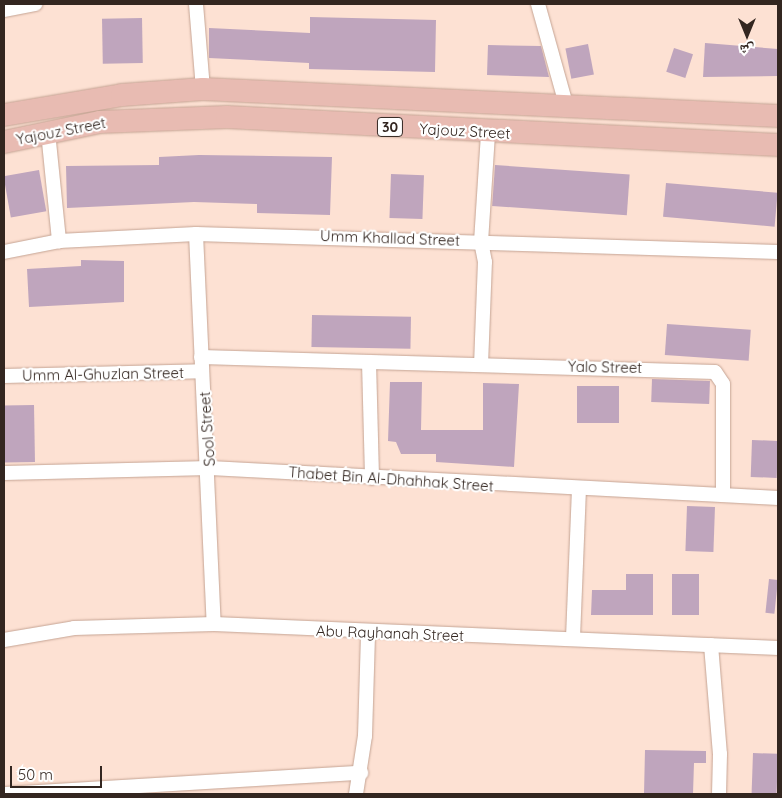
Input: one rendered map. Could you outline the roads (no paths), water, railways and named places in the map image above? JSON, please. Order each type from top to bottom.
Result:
[{"type":"main road","name":"Yajouz Street","points":[[4,115],[122,94],[203,89],[567,108],[778,116]]},
{"type":"main road","name":"Yajouz Street","points":[[4,142],[100,122],[227,117],[488,133],[778,145]]},
{"type":"street","points":[[4,10],[35,4]]},
{"type":"street","points":[[196,4],[203,89]]},
{"type":"street","points":[[538,4],[567,108]]},
{"type":"street","points":[[48,132],[59,242]]},
{"type":"street","points":[[481,364],[485,262],[481,242],[488,133]]},
{"type":"street","name":"Umm Khallad Street","points":[[4,252],[59,242],[196,234],[778,252]]},
{"type":"street","name":"Sool Street","points":[[196,234],[202,364],[210,468],[214,624]]},
{"type":"street","points":[[369,362],[372,478]]},
{"type":"street","name":"Yalo Street","points":[[202,364],[369,362],[481,364],[719,374],[723,384],[723,494]]},
{"type":"street","name":"Umm Al-Ghuzlan Street","points":[[4,376],[202,364]]},
{"type":"street","name":"Thabet Bin Al-Dhahhak Street","points":[[4,473],[210,468],[579,491],[723,494],[778,498]]},
{"type":"street","points":[[573,638],[579,491]]},
{"type":"street","name":"Abu Rayhanah Street","points":[[4,640],[74,628],[214,624],[368,634],[573,638],[778,648]]},
{"type":"street","points":[[356,794],[361,773],[368,634]]},
{"type":"street","points":[[710,645],[720,754],[719,794]]},
{"type":"street","points":[[4,794],[361,773]]}]
